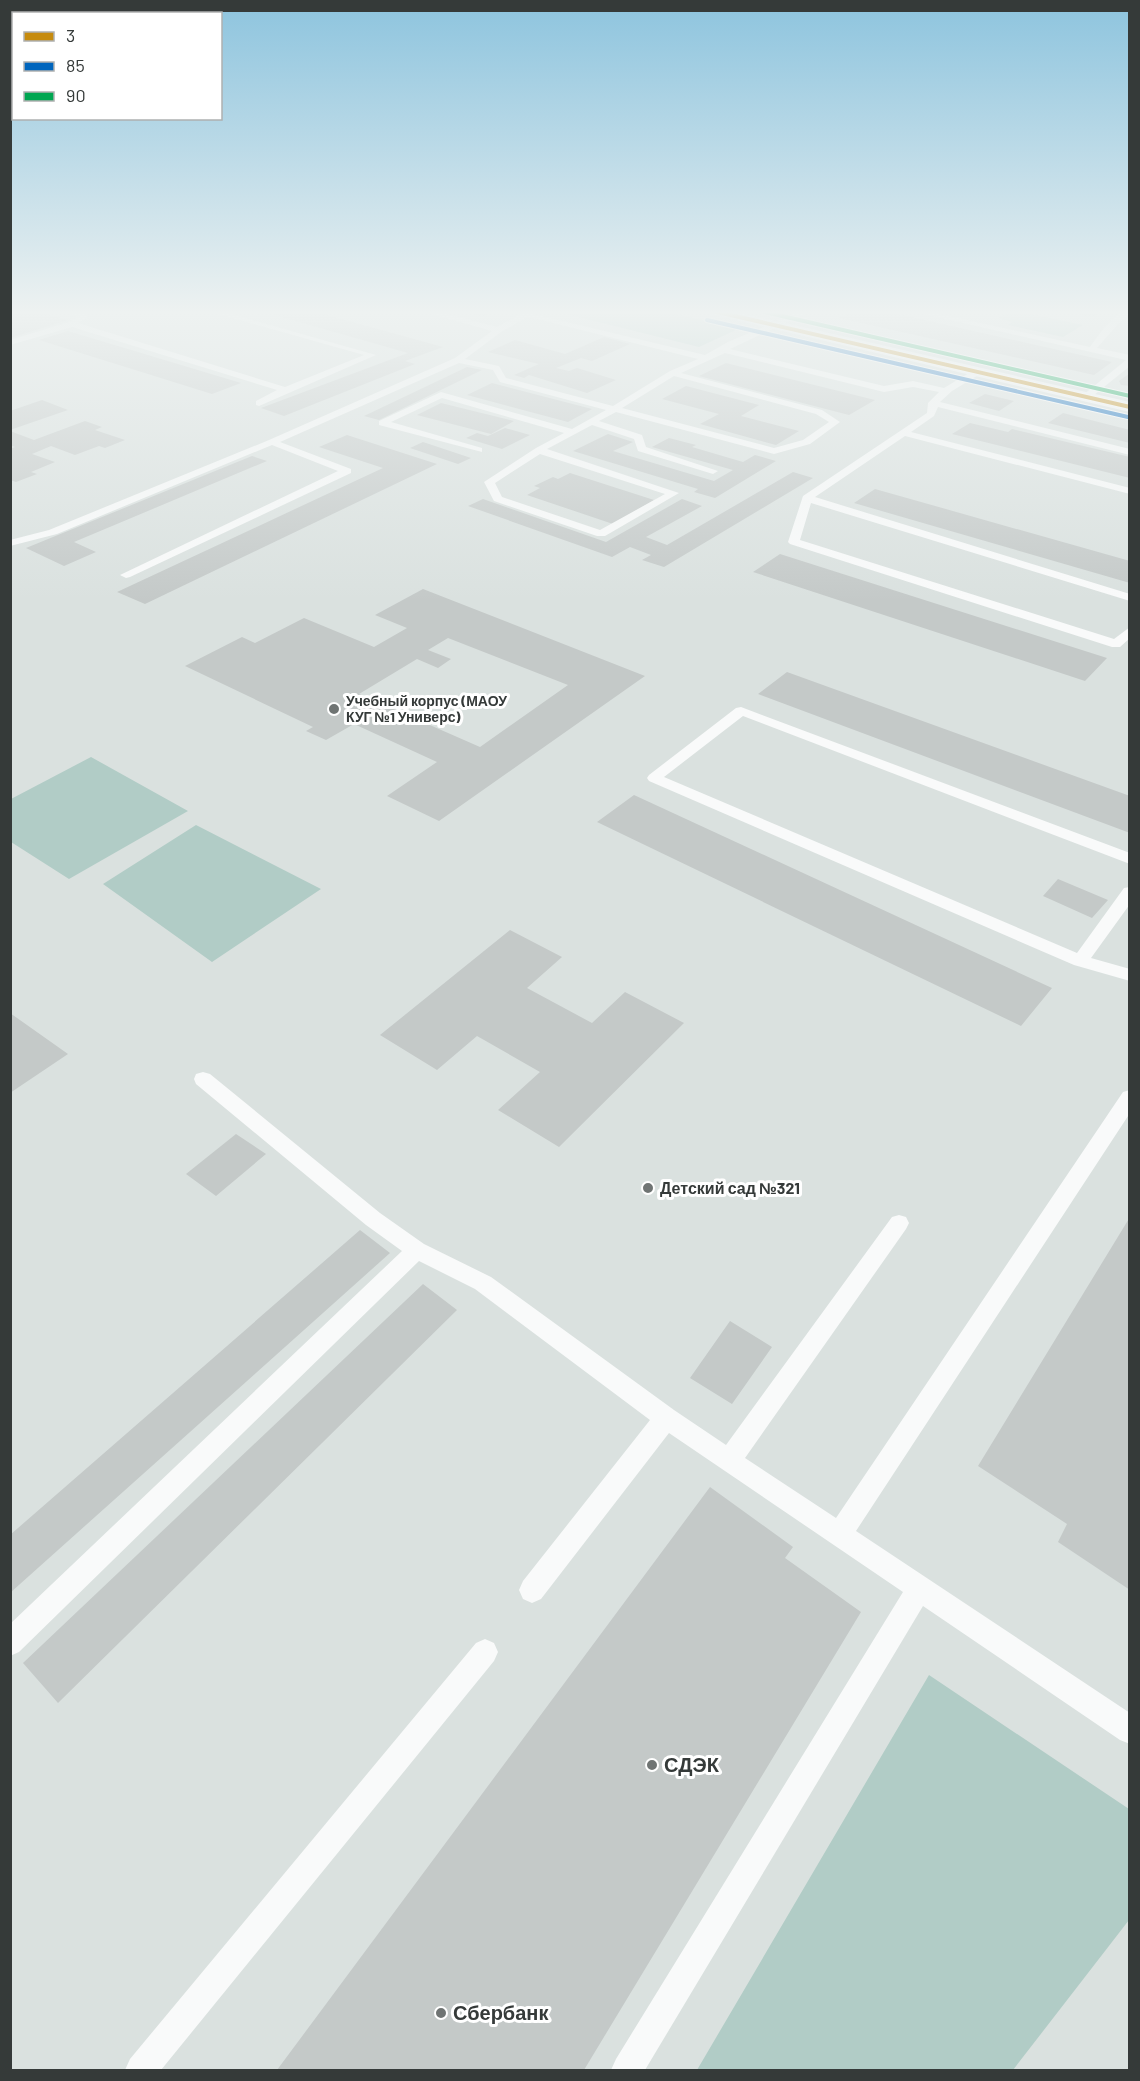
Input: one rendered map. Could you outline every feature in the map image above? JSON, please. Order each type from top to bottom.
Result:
[{"type":"lane","points":[[10,543],[53,532],[351,407]]},
{"type":"lane","points":[[415,407],[382,423],[478,450]]},
{"type":"lane","points":[[484,407],[573,432]]},
{"type":"lane","points":[[608,407],[774,451],[791,450],[826,430],[835,422],[819,412],[801,407]]},
{"type":"lane","points":[[539,450],[674,493],[601,534],[498,499],[489,482],[539,450],[618,407]]},
{"type":"lane","points":[[932,407],[931,414],[807,498],[794,542],[1116,644],[1130,631]]},
{"type":"lane","points":[[950,407],[1130,452]]},
{"type":"lane","points":[[591,422],[639,437],[641,449],[713,471]]},
{"type":"lane","points":[[902,432],[1130,491]]},
{"type":"lane","points":[[126,575],[347,471],[272,442]]},
{"type":"lane","points":[[807,498],[1130,597]]},
{"type":"lane","points":[[1130,859],[741,711],[654,778],[1080,961],[1130,975]]},
{"type":"lane","points":[[1080,961],[1130,892]]},
{"type":"lane","points":[[203,1079],[373,1219],[417,1250],[483,1283],[666,1418],[1130,1730]]},
{"type":"lane","points":[[840,1534],[1130,1097]]},
{"type":"lane","points":[[730,1459],[899,1223]]},
{"type":"lane","points":[[10,1643],[417,1250]]},
{"type":"lane","points":[[532,1590],[666,1418]]},
{"type":"lane","points":[[627,2070],[919,1589]]},
{"type":"lane","points":[[141,2070],[485,1652]]},
{"type":"green space","points":[[91,757],[188,811],[69,879],[11,842],[11,799]]},
{"type":"green space","points":[[196,825],[321,889],[212,962],[103,884]]},
{"type":"green space","points":[[929,1675],[1129,1809],[1129,1920],[1013,2070],[697,2070]]},
{"type":"building","points":[[21,407],[60,407],[68,410],[10,430],[10,411]]},
{"type":"building","points":[[263,407],[306,407],[284,416],[261,408]]},
{"type":"building","points":[[383,407],[406,407],[379,420],[364,416]]},
{"type":"building","points":[[433,407],[458,407],[514,421],[491,434],[417,415]]},
{"type":"building","points":[[512,407],[592,409],[568,422]]},
{"type":"building","points":[[693,407],[756,407],[741,416],[799,431],[776,445],[700,424],[719,414]]},
{"type":"building","points":[[819,407],[863,407],[849,415]]},
{"type":"building","points":[[984,407],[1005,407],[999,411]]},
{"type":"building","points":[[1063,413],[1130,430],[1130,443],[1048,423]]},
{"type":"building","points":[[85,421],[102,427],[95,430],[125,440],[105,448],[99,446],[75,455],[51,446],[32,454],[55,462],[31,472],[37,474],[16,482],[10,480],[10,449],[15,447],[10,445],[10,431],[34,440]]},
{"type":"building","points":[[970,423],[1008,432],[1012,429],[1130,457],[1130,478],[952,434]]},
{"type":"building","points":[[505,428],[530,435],[502,449],[466,438],[477,433],[488,436]]},
{"type":"building","points":[[608,434],[633,442],[613,451],[714,481],[733,470],[652,447],[669,438],[743,462],[755,455],[776,461],[715,498],[694,492],[698,489],[573,451]]},
{"type":"building","points":[[347,435],[437,464],[145,604],[117,592],[383,468],[319,447]]},
{"type":"building","points":[[423,442],[471,458],[458,464],[410,448]]},
{"type":"building","points":[[252,456],[267,461],[74,542],[96,552],[64,566],[26,548]]},
{"type":"building","points":[[793,472],[813,478],[664,567],[642,560],[651,555],[630,547],[612,557],[468,506],[483,499],[606,542],[682,499],[702,506],[646,537],[667,545]]},
{"type":"building","points":[[570,473],[654,500],[613,524],[527,495],[540,488],[534,486],[553,477],[558,479]]},
{"type":"building","points":[[875,489],[1130,561],[1130,583],[854,503]]},
{"type":"building","points":[[780,554],[1107,658],[1085,681],[753,572]]},
{"type":"building","name":"Учебный корпус (МАОУ КУГ №1 Универс)","points":[[423,589],[645,676],[439,821],[387,796],[437,762],[354,724],[326,740],[306,731],[313,727],[185,666],[242,637],[255,643],[304,618],[374,647],[407,628],[375,615]],"holes":[[[448,638],[568,685],[480,747],[359,694],[417,659],[438,668],[451,659],[428,650]]]},
{"type":"building","points":[[787,672],[1130,796],[1130,833],[758,694]]},
{"type":"building","points":[[634,795],[1052,988],[1021,1026],[597,822]]},
{"type":"building","points":[[1058,879],[1108,900],[1092,918],[1043,896]]},
{"type":"building","points":[[510,930],[562,957],[527,988],[592,1023],[625,992],[684,1023],[559,1147],[498,1110],[540,1072],[477,1036],[437,1070],[380,1035]]},
{"type":"building","points":[[10,1013],[68,1054],[10,1093]]},
{"type":"building","points":[[236,1134],[266,1154],[216,1196],[186,1174]]},
{"type":"building","points":[[1130,1217],[1130,1590],[1058,1542],[1067,1524],[978,1466]]},
{"type":"building","points":[[360,1230],[390,1253],[10,1593],[10,1535]]},
{"type":"building","points":[[423,1284],[457,1310],[58,1703],[23,1663]]},
{"type":"building","points":[[730,1321],[772,1347],[732,1404],[690,1378]]},
{"type":"building","points":[[710,1487],[793,1547],[785,1558],[861,1612],[584,2070],[277,2070]]},
{"type":"transit line","name":"85","points":[[1085,407],[1128,417]]},
{"type":"place","name":"Учебный корпус (МАОУ КУГ №1 Универс)","points":[[334,709]]},
{"type":"place","name":"Детский сад №321","points":[[648,1188]]},
{"type":"place","name":"СДЭК","points":[[652,1765]]},
{"type":"place","name":"Сбербанк","points":[[441,2013]]}]
